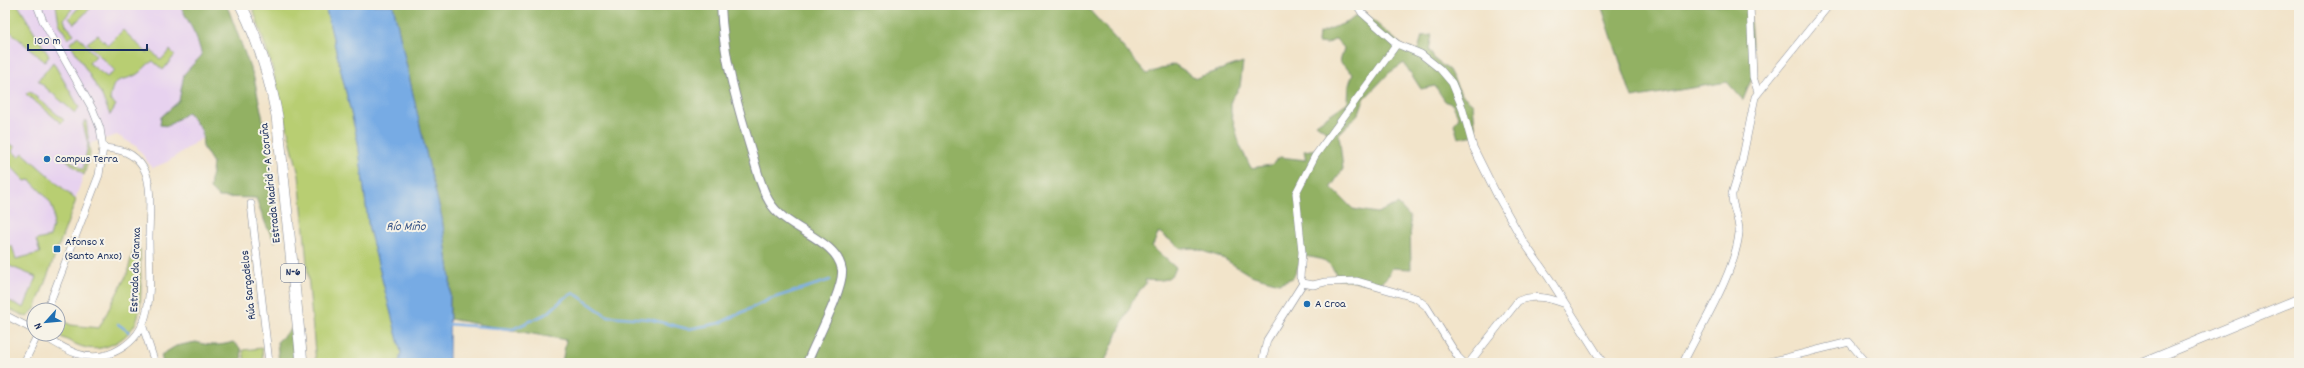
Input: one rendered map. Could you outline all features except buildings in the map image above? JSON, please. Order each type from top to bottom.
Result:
[{"type":"highway","name":"Estrada Madrid - A Coruña","points":[[241,5],[253,33],[269,83],[276,114],[302,363]]},
{"type":"main road","points":[[2144,363],[2299,299]]},
{"type":"street","points":[[36,5],[43,21],[93,110],[100,128],[103,148],[99,175],[50,302]]},
{"type":"street","points":[[721,5],[725,55],[732,86],[760,178],[769,202],[784,219],[827,245],[837,257],[842,270],[838,291],[807,363]]},
{"type":"street","points":[[1357,5],[1362,13],[1397,44],[1421,54],[1440,70],[1452,83],[1462,107],[1473,147],[1497,195],[1523,241],[1549,278],[1563,303],[1603,363]]},
{"type":"street","points":[[1750,5],[1753,77],[1758,92]]},
{"type":"street","points":[[1683,363],[1729,271],[1739,234],[1739,218],[1732,200],[1732,194],[1742,161],[1755,97],[1829,5]]},
{"type":"street","points":[[1397,44],[1315,156],[1296,193],[1302,252],[1300,277],[1303,283],[1313,286],[1325,282],[1357,281],[1416,298],[1426,306],[1458,357],[1464,363]]},
{"type":"street","name":"Estrada da Granxa","points":[[54,342],[79,355],[102,357],[121,350],[134,338],[146,315],[148,300],[147,176],[138,160],[131,154],[123,149],[103,148]]},
{"type":"street","name":"Rúa Sargadelos","points":[[251,204],[269,363]]},
{"type":"street","points":[[1262,363],[1267,340],[1303,283]]},
{"type":"street","points":[[1469,363],[1518,301],[1527,297],[1540,297],[1563,303]]},
{"type":"street","points":[[5,315],[26,326]]},
{"type":"street","points":[[142,324],[155,363]]},
{"type":"street","points":[[24,363],[35,342]]},
{"type":"street","points":[[1765,363],[1849,342],[1868,363]]},
{"type":"shaded area","name":"Campus Terra","points":[[5,5],[180,5],[196,36],[202,55],[184,74],[179,101],[202,131],[202,138],[167,162],[152,168],[137,147],[117,135],[91,143],[88,162],[38,302],[26,302],[26,317],[5,307]]},
{"type":"green space","points":[[5,5],[18,5],[49,56],[45,62],[5,27]]},
{"type":"green space","points":[[56,5],[68,5],[72,9],[64,19],[66,25],[74,34],[68,39],[59,23]]},
{"type":"green space","points":[[81,5],[94,5],[74,24],[69,18]]},
{"type":"green space","points":[[180,5],[226,5],[229,11],[254,78],[269,148],[278,234],[275,242],[266,225],[256,198],[219,197],[210,189],[213,163],[203,147],[202,131],[188,112],[168,126],[160,125],[161,117],[179,101],[184,74],[202,55],[196,36]]},
{"type":"green space","points":[[252,5],[325,5],[358,142],[369,229],[401,352],[399,363],[316,363],[299,175],[272,67]]},
{"type":"green space","points":[[393,5],[1085,5],[1147,74],[1174,64],[1196,78],[1243,62],[1240,87],[1231,100],[1231,112],[1240,146],[1251,168],[1271,165],[1280,157],[1306,160],[1304,151],[1317,149],[1327,132],[1316,124],[1348,102],[1349,84],[1353,74],[1340,62],[1344,48],[1336,39],[1327,44],[1318,43],[1319,33],[1348,22],[1362,11],[1405,48],[1418,50],[1422,36],[1432,35],[1429,50],[1435,60],[1449,70],[1461,94],[1473,104],[1476,135],[1458,138],[1454,124],[1459,118],[1453,105],[1445,101],[1435,86],[1421,89],[1404,63],[1389,73],[1364,99],[1359,113],[1339,134],[1343,169],[1331,187],[1353,209],[1377,213],[1398,204],[1410,217],[1411,269],[1392,268],[1389,275],[1379,285],[1338,279],[1332,267],[1325,261],[1303,256],[1293,278],[1279,283],[1250,275],[1221,257],[1193,248],[1182,249],[1159,232],[1152,247],[1176,268],[1174,273],[1164,280],[1145,280],[1146,283],[1134,298],[1104,363],[562,363],[566,340],[450,319],[450,279],[442,218]]},
{"type":"green space","points":[[1601,5],[1749,5],[1754,73],[1743,100],[1727,82],[1632,98]]},
{"type":"green space","points":[[123,30],[147,53],[150,50],[161,60],[170,50],[175,55],[163,70],[153,61],[136,75],[117,82],[111,92],[110,100],[116,105],[110,115],[102,96],[70,43],[78,36],[96,56],[89,63],[107,77],[115,71],[87,43],[98,35],[108,45]]},
{"type":"green space","points":[[53,62],[79,107],[75,113],[38,81]]},
{"type":"green space","points":[[29,91],[64,120],[61,123],[26,94]]},
{"type":"green space","points":[[86,120],[90,154],[84,175],[62,156],[64,155],[83,170],[88,144],[83,124]]},
{"type":"green space","points":[[5,141],[15,147],[12,151],[19,157],[23,153],[76,200],[38,302],[26,302],[36,277],[5,264],[5,247],[12,246],[16,259],[40,253],[36,240],[50,237],[54,218],[53,211],[48,199],[30,180],[25,181],[5,160]]},
{"type":"green space","points":[[134,247],[140,249],[140,309],[135,324],[130,331],[118,342],[103,348],[87,348],[66,339],[66,322],[71,325],[99,328],[127,274]]},
{"type":"green space","points":[[5,299],[24,308],[26,303],[26,317],[5,307]]},
{"type":"green space","points":[[291,329],[294,363],[279,363],[277,342]]},
{"type":"green space","points":[[196,342],[215,345],[233,342],[241,349],[242,363],[163,363],[161,355],[176,346]]},
{"type":"green space","points":[[262,348],[263,363],[245,363],[243,350]]},
{"type":"water","name":"Río Miño","points":[[325,5],[393,5],[442,218],[450,279],[449,363],[399,363],[401,352],[369,229],[358,142]]},
{"type":"waterway","points":[[447,324],[513,329],[548,313],[564,298],[574,293],[607,316],[649,319],[688,329],[720,323],[770,299],[830,280]]},
{"type":"waterway","points":[[118,324],[129,332]]},
{"type":"place","name":"Campus Terra","points":[[47,159]]},
{"type":"place","name":"Afonso X (Santo Anxo)","points":[[57,249]]},
{"type":"place","name":"A Croa","points":[[1307,304]]}]
